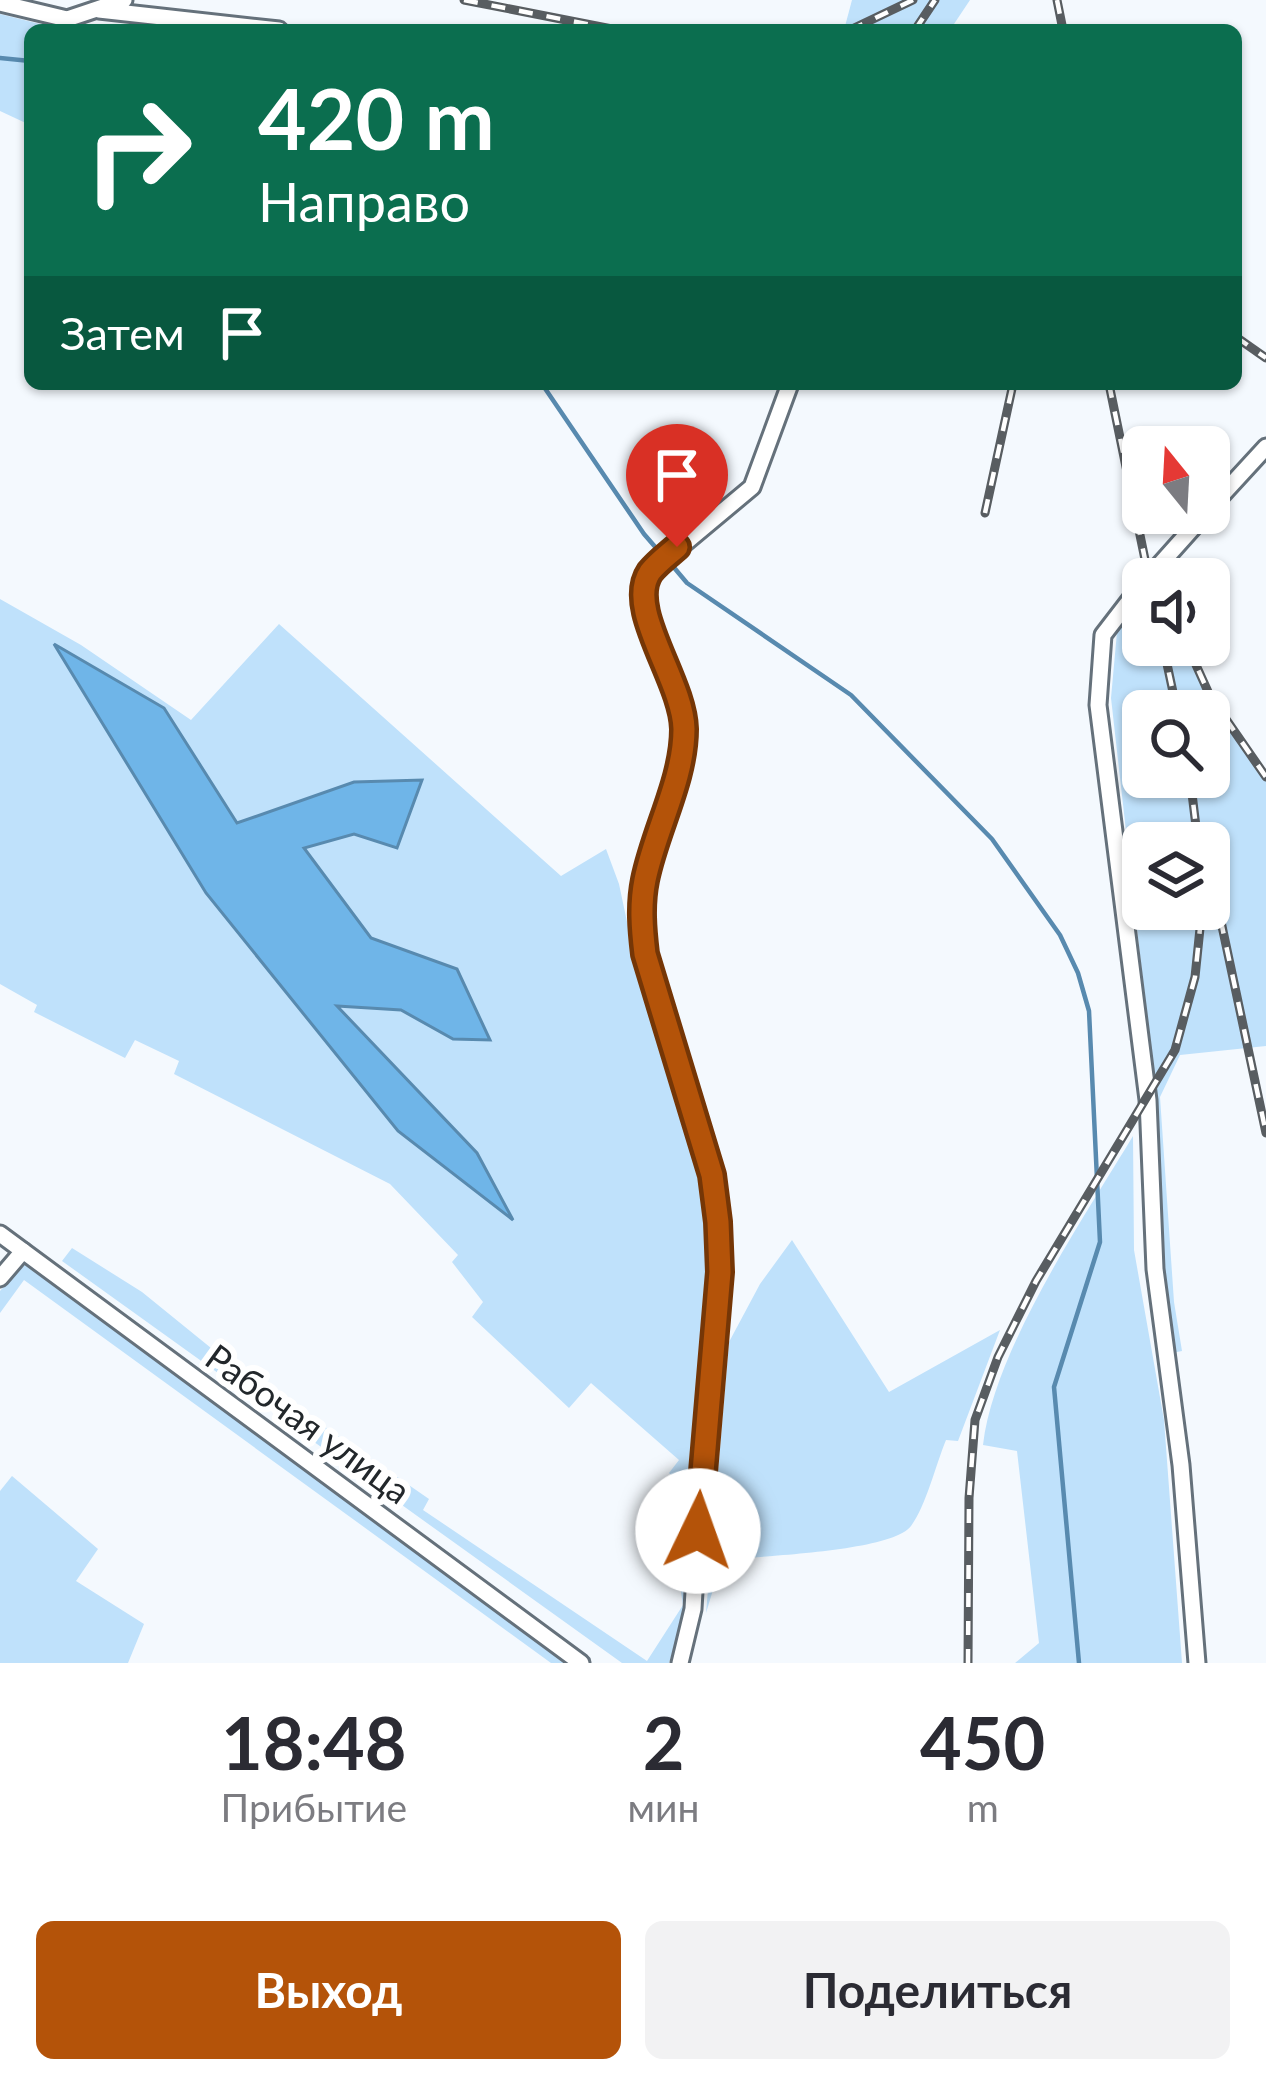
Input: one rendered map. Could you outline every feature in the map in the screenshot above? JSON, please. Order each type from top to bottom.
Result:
[{"type":"street","points":[[0,3],[67,19],[124,0]]},
{"type":"street","points":[[100,10],[225,24]]},
{"type":"street","points":[[680,1663],[693,1609],[720,1272],[712,1175],[643,936],[644,882],[683,750],[684,724],[680,696],[644,615],[643,594],[649,573],[752,487],[788,390]]},
{"type":"street","points":[[1230,486],[1266,446]]},
{"type":"street","points":[[1166,558],[1187,534]]},
{"type":"street","points":[[1122,610],[1102,635],[1098,705],[1148,1100],[1155,1270],[1181,1465],[1197,1663]]},
{"type":"street","name":"Рабочая улица","points":[[0,1234],[581,1663]]},
{"type":"street","points":[[0,1278],[23,1251]]},
{"type":"shaded area","points":[[852,0],[970,0],[954,24],[846,24]]},
{"type":"shaded area","points":[[0,14],[40,24],[24,24],[24,122],[0,111]]},
{"type":"shaded area","points":[[0,599],[81,645],[191,720],[279,624],[561,876],[606,849],[619,884],[641,988],[703,1179],[714,1283],[689,1600],[669,1663],[622,1663],[62,1261],[72,1248],[142,1292],[211,1348],[429,1499],[423,1510],[647,1661],[683,1605],[673,1539],[682,1522],[681,1485],[669,1473],[679,1460],[591,1383],[569,1408],[472,1317],[483,1302],[452,1262],[458,1255],[390,1184],[174,1074],[179,1061],[135,1040],[125,1058],[34,1012],[37,1005],[0,984]],"holes":[[[56,646],[164,708],[237,823],[421,781],[354,833],[303,848],[371,938],[457,969],[489,1040],[453,1039],[401,1010],[336,1004],[477,1153],[398,1131],[206,893]]]},
{"type":"shaded area","points":[[1122,626],[1122,666],[1197,666],[1208,690],[1122,690],[1122,795],[1111,698],[1117,632]]},
{"type":"shaded area","points":[[1230,723],[1266,775],[1266,1046],[1180,1055],[1160,1097],[1174,1302],[1182,1351],[1172,1353],[1153,1229],[1147,1017],[1137,930],[1230,930],[1230,822],[1125,822],[1122,798],[1230,798]]},
{"type":"shaded area","points":[[1133,1136],[1134,1250],[1164,1420],[1182,1663],[1015,1663],[1039,1643],[1017,1451],[983,1445],[991,1408],[1004,1368],[1043,1286]]},
{"type":"shaded area","points":[[792,1240],[889,1392],[1000,1330],[958,1441],[946,1440],[911,1526],[899,1535],[852,1547],[722,1560],[706,1613],[729,1342],[760,1284]]},
{"type":"shaded area","points":[[25,1262],[568,1663],[551,1663],[24,1280],[0,1313],[0,1291]]},
{"type":"shaded area","points":[[12,1476],[98,1549],[76,1581],[144,1624],[128,1663],[0,1663],[0,1491]]},
{"type":"water","points":[[54,644],[164,708],[237,823],[354,782],[422,780],[397,848],[354,834],[304,848],[371,938],[457,969],[490,1040],[453,1039],[401,1010],[337,1006],[477,1153],[513,1220],[398,1131],[206,893]]},
{"type":"waterway","points":[[0,58],[24,60]]},
{"type":"waterway","points":[[546,390],[663,556]]},
{"type":"waterway","points":[[671,564],[687,583],[851,695],[992,839],[1060,935],[1078,973],[1089,1011],[1100,1242],[1054,1387],[1079,1663]]},
{"type":"railway","points":[[464,0],[586,24]]},
{"type":"railway","points":[[863,24],[913,0]]},
{"type":"railway","points":[[919,24],[935,0]]},
{"type":"railway","points":[[1057,0],[1062,24]]},
{"type":"railway","points":[[1242,341],[1266,358]]},
{"type":"railway","points":[[985,513],[1012,390]]},
{"type":"railway","points":[[1110,390],[1145,558]]},
{"type":"railway","points":[[1167,666],[1173,690]]},
{"type":"railway","points":[[1196,666],[1210,696],[1266,777]]},
{"type":"railway","points":[[1193,798],[1195,822]]},
{"type":"railway","points":[[968,1663],[969,1498],[975,1420],[998,1357],[1036,1281],[1175,1050],[1195,977],[1200,930]]},
{"type":"railway","points":[[1223,930],[1266,1133]]},
{"type":"route","points":[[677,547],[649,573],[643,594],[644,615],[680,696],[684,724],[683,750],[644,882],[641,919],[645,954],[712,1175],[718,1222],[720,1272],[698,1531]]}]
